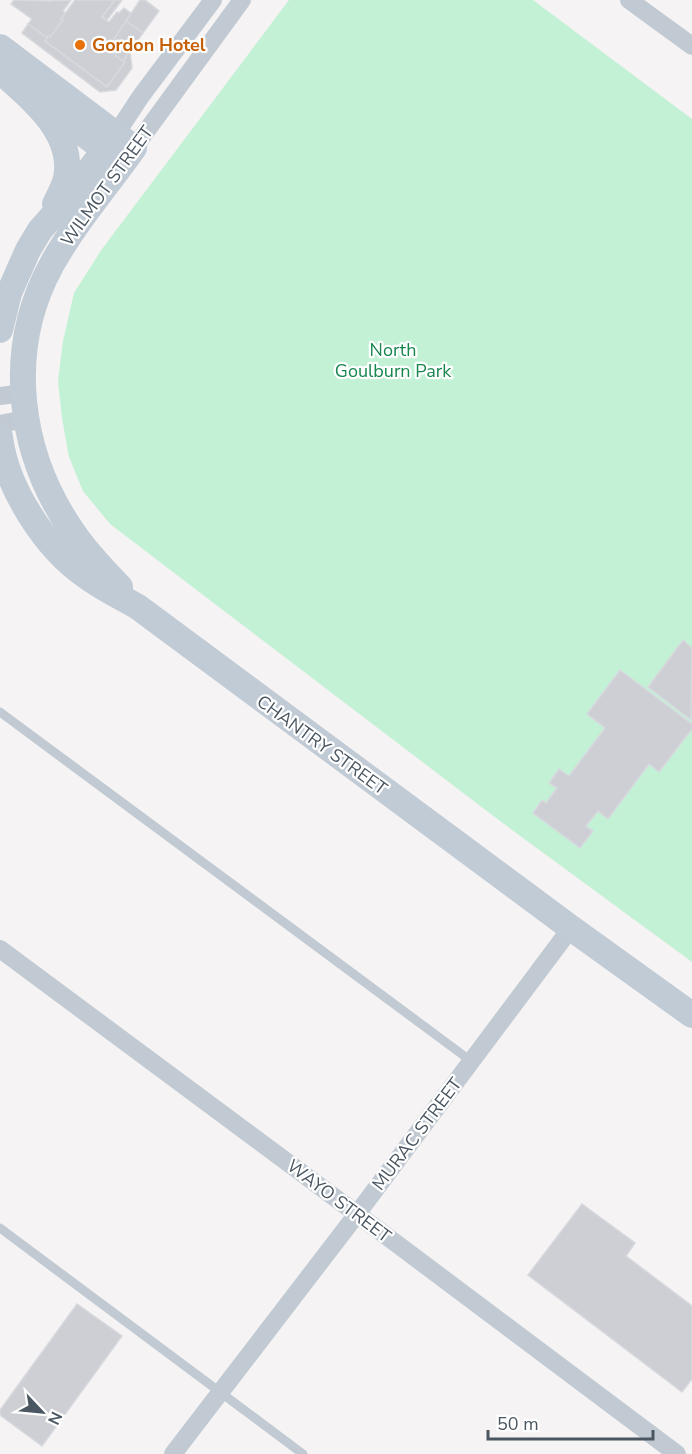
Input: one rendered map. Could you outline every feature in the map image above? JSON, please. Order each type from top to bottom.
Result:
[{"type":"main road","points":[[0,47],[120,150]]},
{"type":"main road","points":[[0,71],[120,150]]},
{"type":"main road","points":[[0,71],[50,121],[66,151],[68,165],[66,180],[40,230]]},
{"type":"main road","name":"WILMOT STREET","points":[[0,330],[5,290],[40,230],[120,150]]},
{"type":"main road","name":"WILMOT STREET","points":[[120,150],[43,282],[29,321],[11,395],[26,419],[42,476],[64,519],[89,554],[138,607]]},
{"type":"main road","name":"CHANTRY STREET","points":[[0,437],[5,462],[25,505],[43,532],[71,564],[86,576],[138,607],[692,1015]]},
{"type":"street","name":"WILMOT STREET","points":[[120,150],[141,96],[213,0]]},
{"type":"street","name":"WILMOT STREET","points":[[120,150],[242,0]]},
{"type":"street","points":[[629,0],[692,46]]},
{"type":"street","points":[[0,424],[26,419]]},
{"type":"street","name":"MURAC STREET","points":[[174,1454],[571,928]]},
{"type":"street","name":"WAYO STREET","points":[[0,949],[677,1454]]},
{"type":"lane","points":[[0,712],[471,1061]]},
{"type":"lane","points":[[0,1228],[303,1454]]},
{"type":"green space","name":"North Goulburn Park","points":[[289,0],[533,0],[692,119],[692,962],[500,821],[110,524],[83,491],[69,457],[58,381],[63,341],[74,293],[102,249]]},
{"type":"building","points":[[14,0],[71,0],[63,11],[65,13],[61,19],[63,20],[47,38],[28,24],[32,19],[11,4]]},
{"type":"building","name":"Gordon Hotel","points":[[75,0],[115,0],[102,17],[109,22],[117,12],[119,13],[124,8],[132,14],[107,49],[125,62],[107,87],[45,41],[63,20],[61,19]]},
{"type":"building","points":[[115,0],[122,0],[107,20],[102,17]]},
{"type":"building","points":[[140,0],[145,0],[159,11],[143,33],[126,21]]},
{"type":"building","points":[[126,21],[143,33],[123,61],[107,49]]},
{"type":"building","points":[[28,24],[47,38],[45,41],[107,87],[130,51],[132,68],[116,90],[100,92],[22,33]]},
{"type":"building","points":[[683,640],[692,648],[691,720],[648,687]]},
{"type":"building","points":[[620,670],[692,724],[692,729],[659,772],[649,764],[608,819],[598,811],[586,826],[593,831],[580,848],[533,813],[542,800],[546,803],[557,788],[549,783],[559,769],[569,776],[605,728],[587,714]]},
{"type":"building","points":[[582,1204],[635,1243],[626,1256],[692,1306],[692,1379],[682,1392],[528,1275]]},
{"type":"building","points":[[77,1304],[122,1336],[42,1446],[0,1415],[0,1410]]},
{"type":"place","name":"Gordon Hotel","points":[[80,45]]}]
